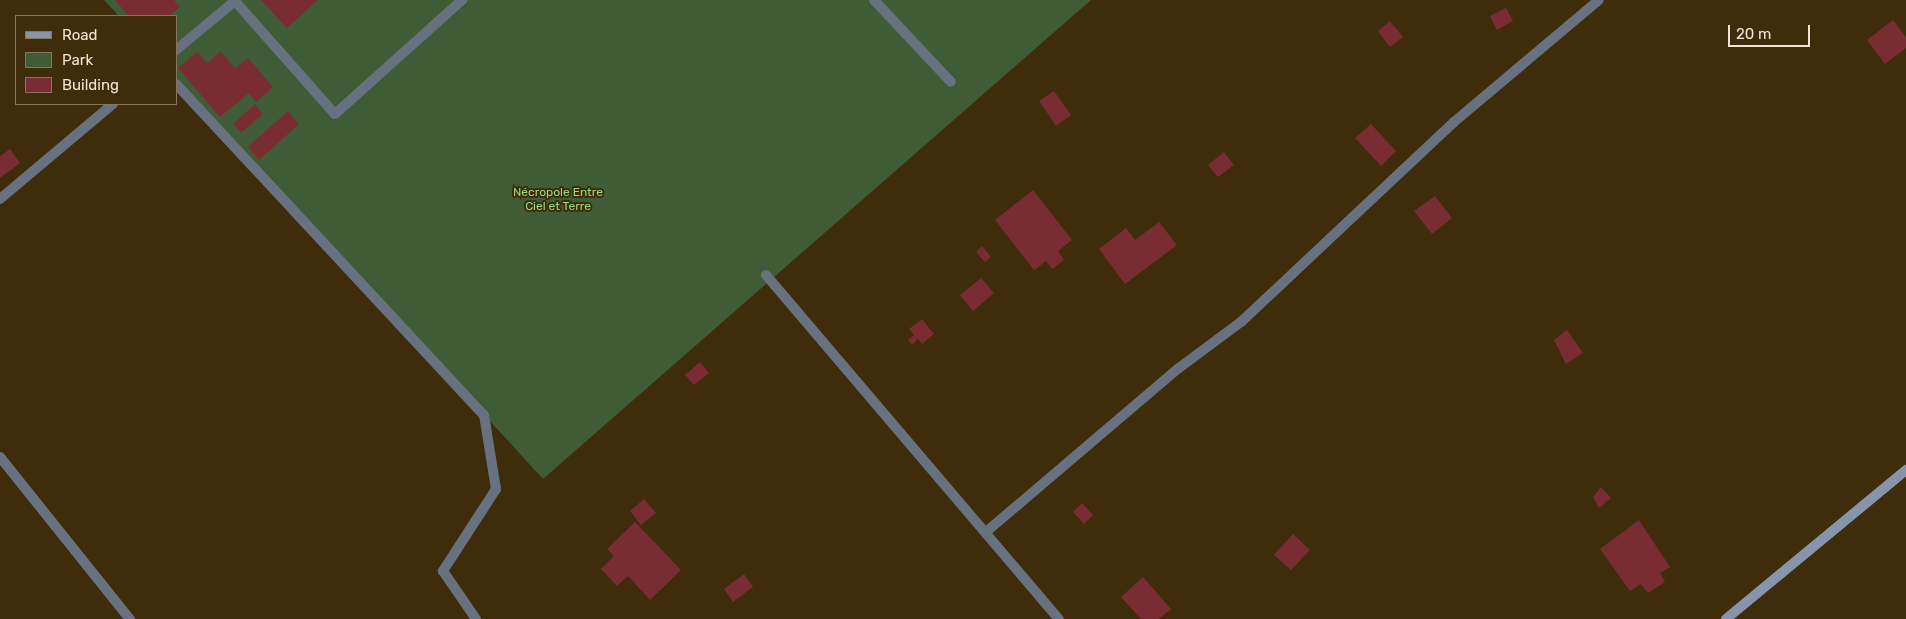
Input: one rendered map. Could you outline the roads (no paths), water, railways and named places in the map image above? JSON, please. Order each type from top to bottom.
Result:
[{"type":"street","points":[[178,48],[235,0],[335,114],[462,0]]},
{"type":"street","points":[[874,0],[951,82]]},
{"type":"street","points":[[986,532],[1179,368],[1241,322],[1454,122],[1599,0]]},
{"type":"street","points":[[178,86],[484,415],[496,489],[443,571],[476,619]]},
{"type":"street","points":[[0,199],[112,105]]},
{"type":"street","points":[[766,275],[1060,619]]},
{"type":"street","points":[[0,458],[130,619]]},
{"type":"street","points":[[1726,619],[1906,470]]},
{"type":"park label","name":"Nécropole Entre Ciel et Terre","points":[[558,200]]}]
